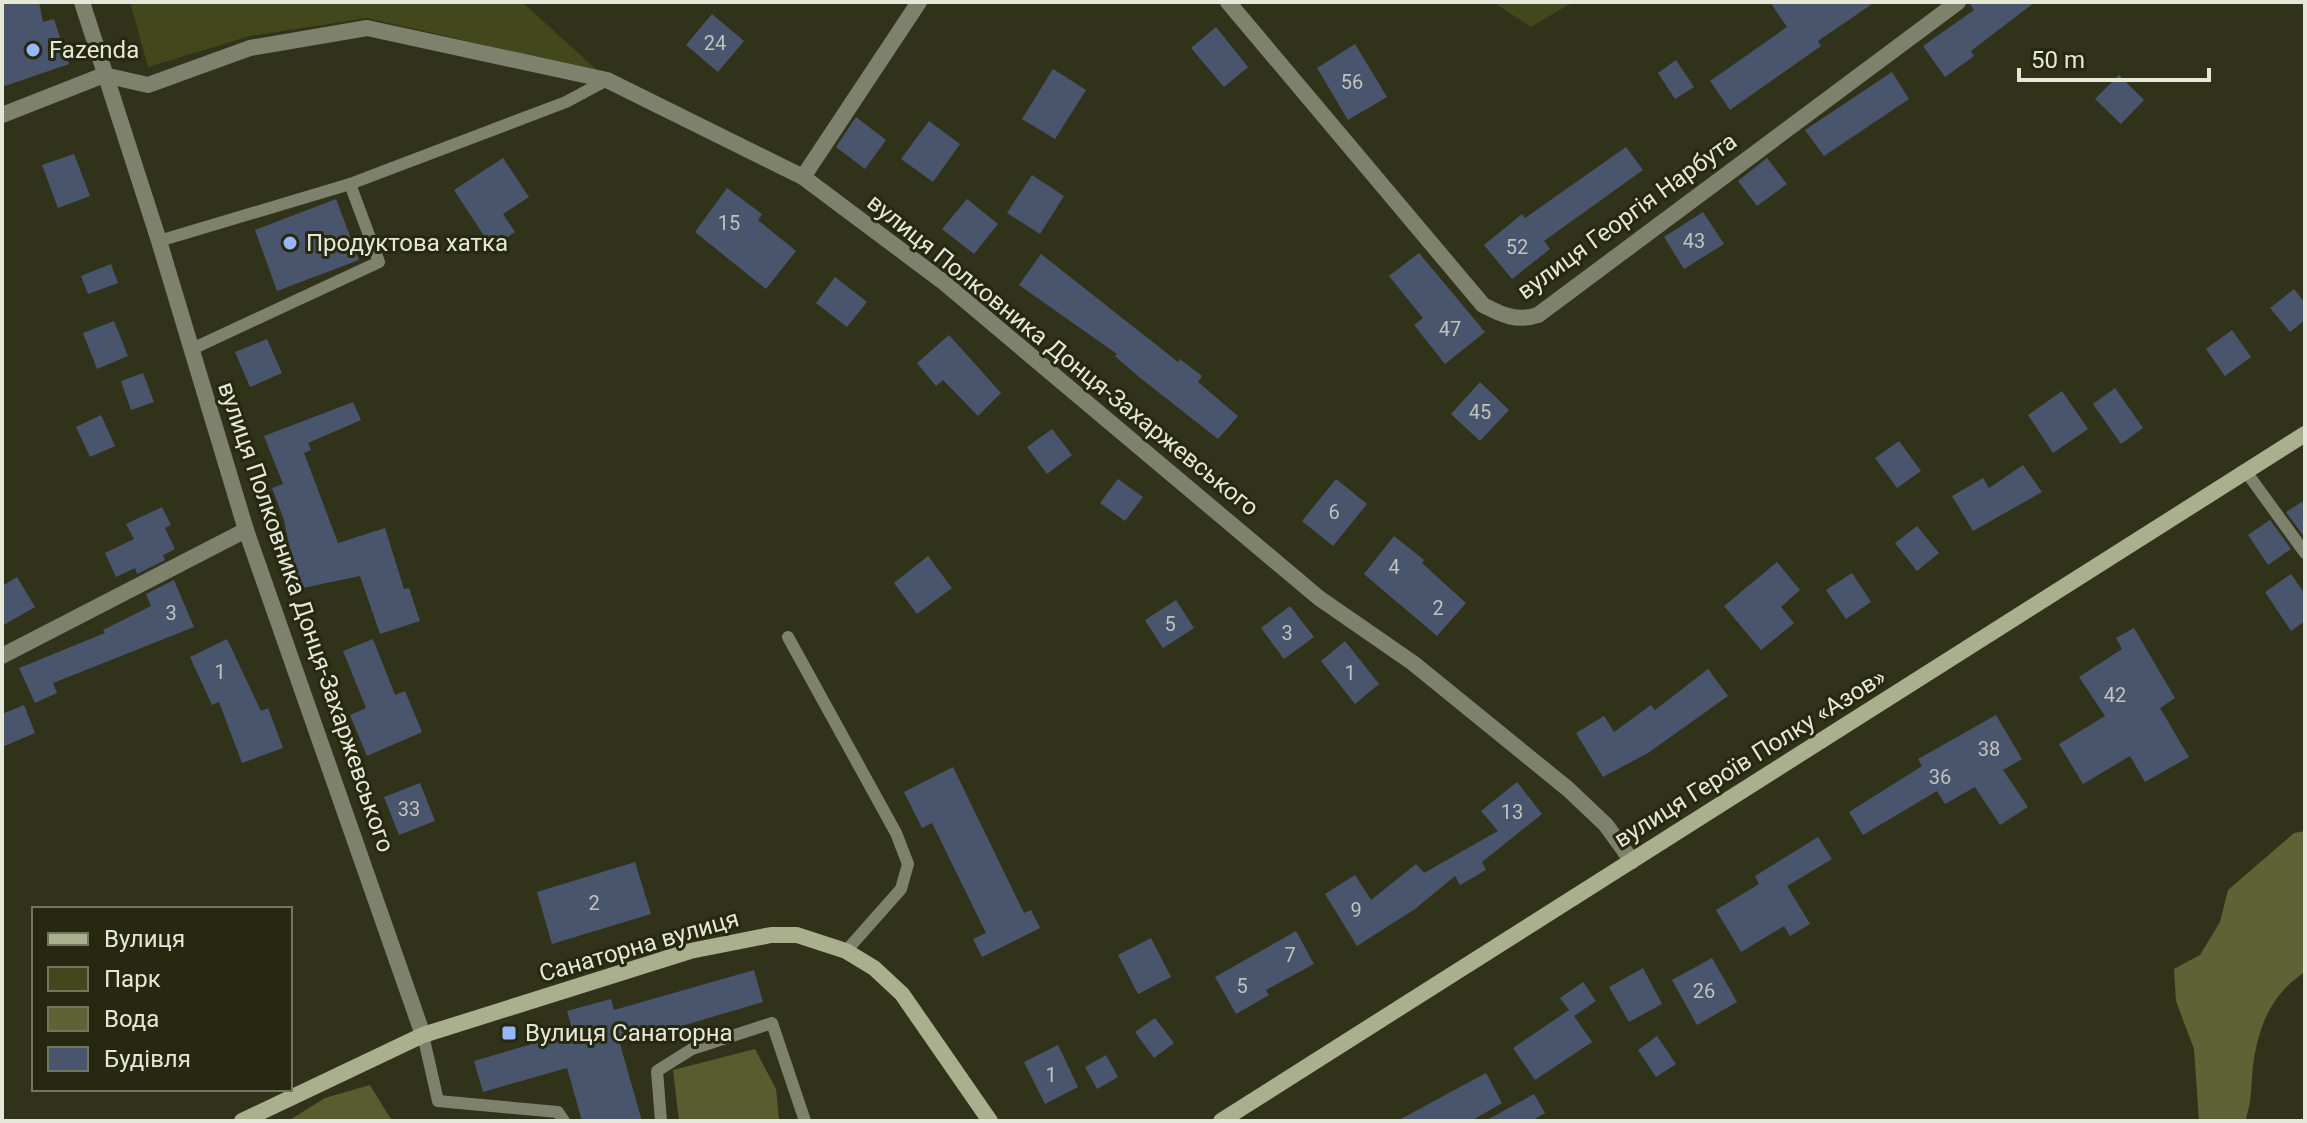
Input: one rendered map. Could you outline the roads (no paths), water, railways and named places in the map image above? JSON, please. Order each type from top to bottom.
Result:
[{"type":"main road","name":"вулиця Героїв Полку «Азов»","points":[[1221,1121],[2305,434]]},
{"type":"main road","name":"Санаторна вулиця","points":[[242,1121],[423,1035],[690,951],[771,935],[797,935],[846,951],[874,968],[902,994],[990,1121]]},
{"type":"street","name":"вулиця Полковника Донця-Захаржевського","points":[[82,2],[159,241],[246,530],[423,1035]]},
{"type":"street","points":[[803,177],[919,2]]},
{"type":"street","name":"вулиця Георгія Нарбута","points":[[1228,2],[1483,305],[1502,315],[1524,320],[1538,315],[1958,2]]},
{"type":"street","name":"вулиця Полковника Донця-Захаржевського","points":[[104,75],[148,85],[250,48],[367,28],[607,80],[803,177],[942,281],[1319,598],[1413,663],[1568,789],[1606,825],[1632,861]]},
{"type":"street","points":[[2,115],[104,75]]},
{"type":"street","points":[[2,656],[246,530]]},
{"type":"lane","points":[[159,241],[350,184],[566,102],[607,80]]},
{"type":"lane","points":[[192,349],[379,262],[350,184]]},
{"type":"lane","points":[[2247,473],[2305,553]]},
{"type":"lane","points":[[788,637],[896,833],[908,864],[901,889],[846,951]]},
{"type":"lane","points":[[661,1121],[657,1071],[692,1049],[772,1023],[805,1121]]},
{"type":"lane","points":[[423,1035],[438,1101],[558,1112],[564,1121]]},
{"type":"water","points":[[2305,831],[2305,972],[2283,990],[2263,1025],[2255,1052],[2245,1121],[2199,1121],[2194,1049],[2176,1001],[2174,969],[2200,955],[2220,922],[2228,890],[2294,833]]},
{"type":"place","name":"Fazenda","points":[[33,50]]},
{"type":"place","name":"Продуктова хатка","points":[[290,243]]},
{"type":"place","name":"Вулиця Санаторна","points":[[509,1033]]}]
